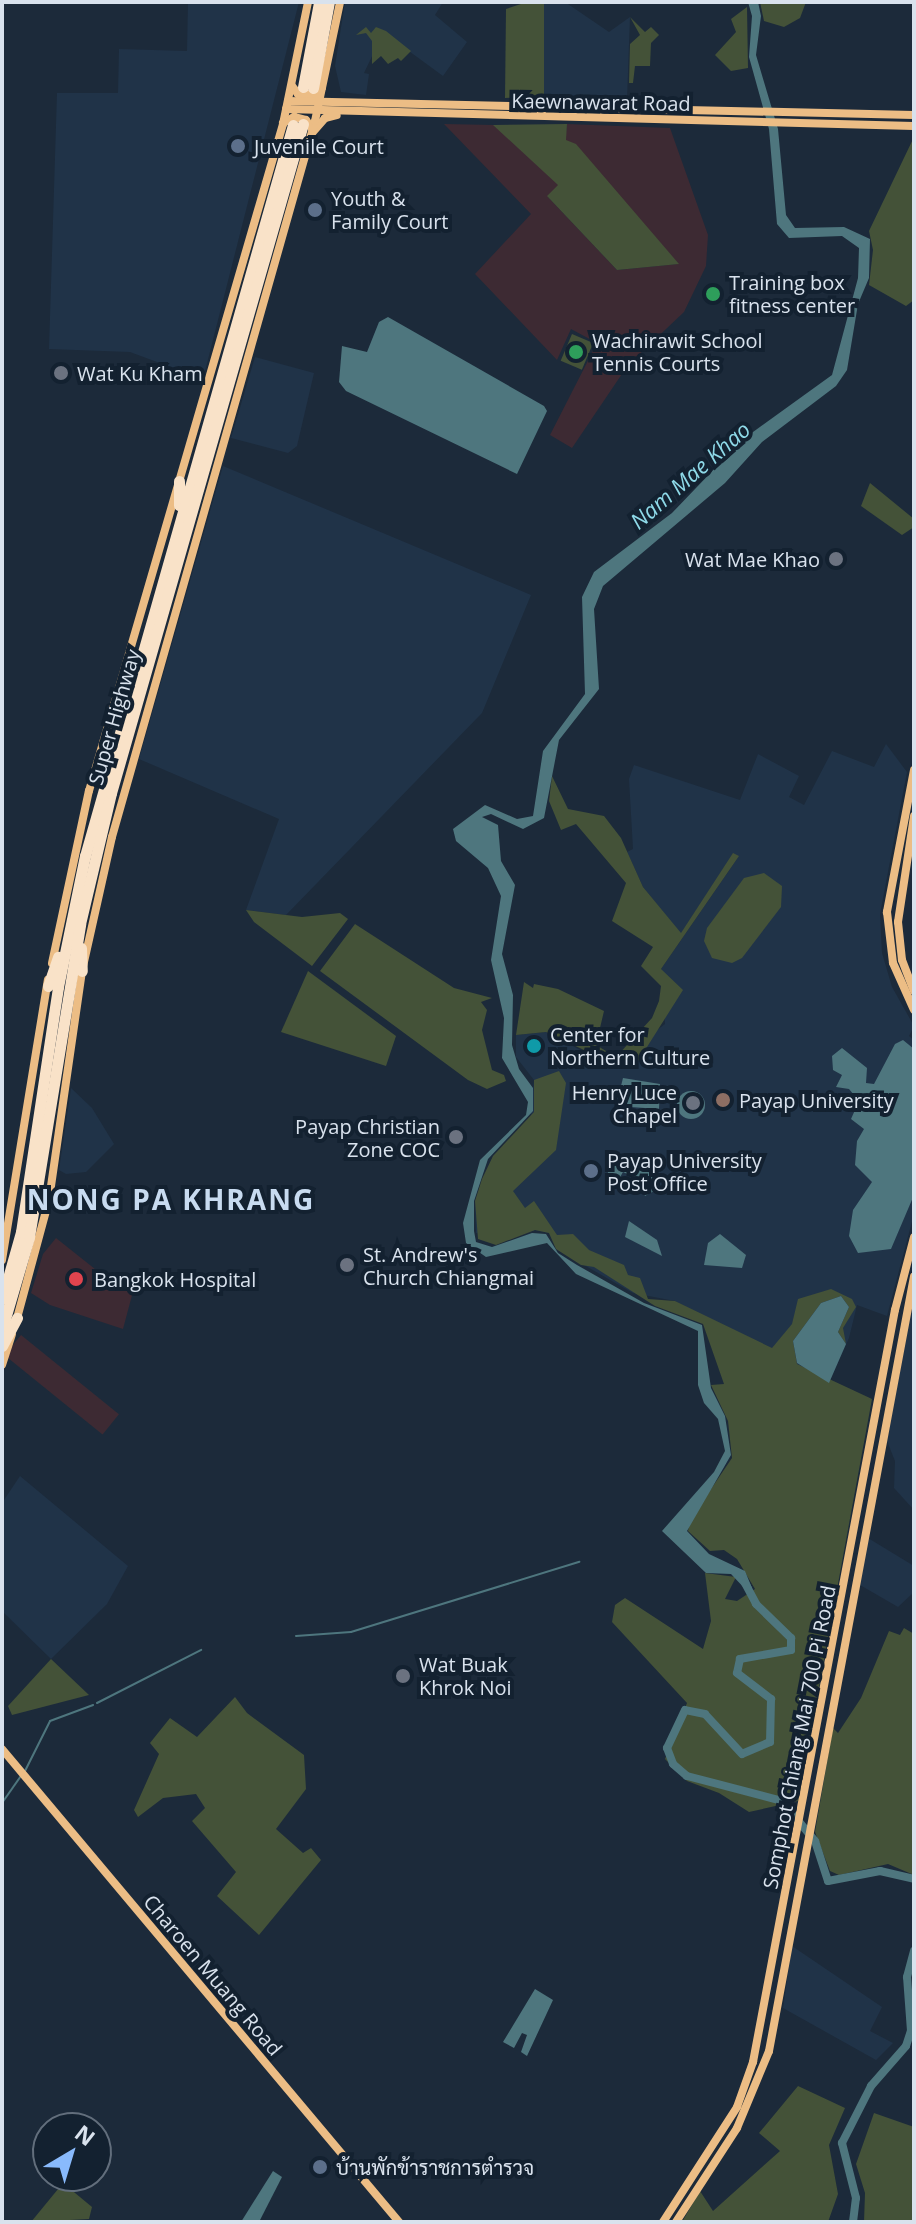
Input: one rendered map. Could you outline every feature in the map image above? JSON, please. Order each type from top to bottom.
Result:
[{"type":"highway","points":[[311,86],[319,2]]},
{"type":"highway","points":[[311,86],[329,2]]},
{"type":"highway","name":"Super Highway","points":[[2,1329],[29,1237],[80,924],[149,661],[207,466],[298,125]]},
{"type":"highway","name":"Super Highway","points":[[2,1299],[30,1185],[67,934],[100,793],[179,517],[298,125]]},
{"type":"highway","points":[[206,501],[207,466]]},
{"type":"highway","points":[[179,481],[179,517]]},
{"type":"highway","points":[[149,661],[165,641]]},
{"type":"highway","points":[[80,924],[82,971]]},
{"type":"highway","points":[[48,986],[67,934]]},
{"type":"highway","points":[[2,1346],[17,1318]]},
{"type":"main road","points":[[2,1260],[48,986],[89,791],[179,481],[298,125],[318,107],[311,86],[308,2]]},
{"type":"main road","points":[[309,140],[287,105],[311,86],[340,2]]},
{"type":"main road","points":[[311,86],[349,108]]},
{"type":"main road","name":"Kaewnawarat Road","points":[[287,105],[584,118],[914,126]]},
{"type":"main road","points":[[583,107],[584,118]]},
{"type":"main road","name":"Kaewnawarat Road","points":[[349,108],[583,107],[914,115]]},
{"type":"main road","points":[[2,1365],[52,1184],[82,971],[165,641],[309,140],[325,118],[349,108]]},
{"type":"main road","points":[[914,770],[887,912],[893,963],[914,1010]]},
{"type":"main road","points":[[914,816],[898,922],[902,960],[914,991]]},
{"type":"main road","name":"Somphot Chiang Mai 700 Pi Road","points":[[663,2222],[744,2088],[802,1810],[895,1310],[914,1237]]},
{"type":"main road","name":"Somphot Chiang Mai 700 Pi Road","points":[[676,2222],[737,2128],[763,2070],[809,1844],[914,1276]]},
{"type":"main road","name":"Charoen Muang Road","points":[[2,1749],[399,2222]]},
{"type":"shaded area","points":[[188,2],[299,2],[203,379],[130,352],[49,349],[57,93],[118,93],[119,49],[187,51]]},
{"type":"shaded area","points":[[345,2],[443,2],[435,15],[467,42],[443,76],[376,27],[375,50],[364,73],[369,74],[366,95],[341,92],[335,66]]},
{"type":"shaded area","points":[[527,2],[544,2],[544,97],[505,98],[506,9]]},
{"type":"shaded area","points":[[544,2],[565,2],[609,32],[630,17],[627,100],[544,97]]},
{"type":"shaded area","points":[[748,2],[758,2],[761,16],[756,55],[778,129],[786,215],[795,228],[844,227],[870,239],[869,278],[858,304],[847,370],[836,386],[762,442],[725,483],[603,586],[594,609],[599,689],[559,740],[544,818],[523,829],[491,814],[482,817],[498,825],[501,861],[515,885],[502,954],[513,995],[512,1045],[519,1069],[533,1088],[533,1111],[488,1159],[474,1201],[476,1242],[492,1247],[532,1233],[546,1234],[558,1253],[577,1265],[644,1303],[702,1325],[711,1388],[725,1416],[731,1455],[687,1531],[709,1554],[745,1571],[752,1588],[747,1591],[731,1574],[706,1573],[662,1531],[714,1472],[725,1451],[718,1419],[704,1403],[698,1385],[698,1331],[576,1274],[547,1243],[486,1257],[466,1243],[463,1223],[480,1160],[526,1115],[528,1102],[502,1058],[504,1018],[491,960],[501,896],[488,868],[456,841],[453,829],[485,805],[517,819],[533,816],[543,751],[585,694],[582,597],[594,572],[672,513],[742,440],[832,375],[858,278],[859,248],[842,236],[789,238],[777,224],[769,129],[749,57],[752,16]]},
{"type":"shaded area","points":[[760,2],[806,2],[800,18],[784,27],[764,21]]},
{"type":"shaded area","points":[[747,7],[748,68],[731,71],[715,55],[736,32],[731,19]]},
{"type":"shaded area","points":[[630,17],[645,32],[651,27],[659,35],[651,43],[650,66],[635,66],[633,83],[629,83],[630,44],[640,35]]},
{"type":"shaded area","points":[[366,27],[371,33],[376,27],[386,31],[411,51],[401,61],[398,58],[388,64],[381,56],[372,64],[372,41],[366,33],[356,35]]},
{"type":"shaded area","points":[[444,124],[494,125],[559,185],[548,197],[617,270],[678,264],[565,140],[567,124],[670,128],[708,235],[706,266],[684,312],[628,365],[572,448],[550,435],[597,343],[571,329],[557,360],[475,274],[531,214]]},
{"type":"shaded area","points":[[567,124],[566,140],[576,144],[679,264],[617,270],[547,196],[558,185],[493,125]]},
{"type":"shaded area","points":[[914,137],[914,300],[906,306],[869,285],[873,250],[869,231]]},
{"type":"shaded area","points":[[388,317],[544,406],[547,411],[517,474],[346,391],[339,382],[342,346],[367,352],[379,322]]},
{"type":"shaded area","name":"Wachirawit School Tennis Courts","points":[[572,334],[593,343],[582,370],[561,361]]},
{"type":"shaded area","points":[[255,357],[314,373],[297,446],[288,453],[231,438]]},
{"type":"shaded area","points":[[223,466],[531,595],[482,713],[286,915],[246,910],[279,819],[139,759]]},
{"type":"shaded area","points":[[870,483],[914,519],[914,527],[902,535],[861,506]]},
{"type":"shaded area","name":"Payap University","points":[[886,744],[907,772],[880,914],[882,953],[892,987],[914,1026],[909,1036],[914,1040],[914,1214],[887,1316],[857,1305],[849,1338],[829,1383],[675,1301],[633,1293],[556,1249],[549,1233],[535,1230],[506,1240],[476,1233],[475,1201],[493,1156],[520,1133],[531,1115],[534,1080],[516,1057],[516,1035],[546,1032],[611,1066],[665,1024],[661,969],[739,856],[681,934],[643,887],[627,852],[633,849],[629,779],[634,765],[740,800],[758,754],[799,776],[789,797],[804,805],[832,751],[874,767]]},
{"type":"shaded area","points":[[552,776],[568,809],[604,816],[621,838],[643,887],[681,933],[733,853],[739,856],[661,969],[683,990],[635,1066],[624,1069],[546,1032],[516,1035],[524,982],[533,988],[534,984],[558,989],[604,1011],[596,1045],[616,1057],[652,1018],[659,1001],[661,986],[641,966],[653,947],[612,921],[626,883],[576,824],[561,830],[549,801]]},
{"type":"shaded area","points":[[764,873],[782,886],[781,907],[742,958],[732,963],[712,958],[704,941],[707,928],[744,878]]},
{"type":"shaded area","points":[[246,910],[302,917],[340,913],[348,919],[312,966],[254,922]]},
{"type":"shaded area","points":[[355,924],[454,988],[492,998],[481,1002],[487,1010],[482,1030],[492,1070],[504,1075],[506,1081],[487,1089],[468,1080],[320,971]]},
{"type":"shaded area","points":[[308,971],[396,1036],[386,1066],[281,1032]]},
{"type":"shaded area","points":[[903,1040],[914,1049],[914,1195],[891,1249],[858,1253],[849,1236],[853,1210],[872,1182],[855,1165],[857,1141],[864,1129],[851,1119],[859,1101],[849,1089],[836,1087],[842,1075],[833,1070],[832,1056],[842,1048],[867,1068],[866,1083],[874,1084],[895,1044]]},
{"type":"shaded area","points":[[559,1071],[566,1083],[556,1150],[513,1191],[525,1208],[534,1201],[557,1235],[573,1234],[589,1250],[624,1265],[628,1275],[640,1278],[648,1299],[675,1301],[772,1348],[792,1324],[798,1299],[831,1289],[852,1299],[856,1307],[843,1328],[846,1344],[838,1332],[849,1307],[841,1296],[821,1303],[793,1341],[797,1364],[872,1399],[798,1801],[749,1812],[719,1793],[687,1781],[665,1759],[687,1703],[612,1622],[615,1605],[625,1598],[703,1649],[711,1621],[705,1573],[736,1577],[725,1599],[737,1601],[755,1589],[737,1559],[724,1550],[710,1551],[688,1531],[690,1520],[732,1458],[728,1421],[711,1385],[724,1384],[703,1324],[655,1306],[594,1267],[581,1265],[556,1249],[549,1233],[535,1230],[496,1245],[478,1239],[475,1201],[493,1156],[534,1112],[534,1080]]},
{"type":"shaded area","points":[[623,1078],[660,1084],[659,1109],[616,1106]]},
{"type":"shaded area","points":[[71,1088],[92,1108],[114,1144],[86,1172],[66,1174],[59,1170]]},
{"type":"shaded area","points":[[691,1091],[701,1095],[705,1105],[701,1115],[691,1119],[681,1115],[677,1105],[681,1095]]},
{"type":"shaded area","points":[[610,1160],[651,1169],[658,1180],[656,1190],[645,1196],[638,1179],[623,1172],[611,1193],[605,1190]]},
{"type":"shaded area","points":[[629,1221],[657,1240],[662,1256],[625,1237]]},
{"type":"shaded area","points":[[720,1234],[746,1255],[742,1268],[704,1265],[708,1243]]},
{"type":"shaded area","name":"Bangkok Hospital","points":[[56,1238],[100,1273],[135,1284],[123,1329],[50,1305],[31,1293],[43,1254]]},
{"type":"shaded area","points":[[841,1296],[849,1307],[838,1332],[846,1344],[829,1383],[797,1363],[793,1341],[821,1303]]},
{"type":"shaded area","points":[[914,1296],[914,1510],[894,1488],[895,1461],[887,1441]]},
{"type":"shaded area","points":[[21,1335],[119,1414],[103,1435],[5,1355]]},
{"type":"shaded area","points":[[20,1476],[128,1566],[107,1604],[51,1659],[2,1611],[2,1503]]},
{"type":"shaded area","points":[[868,1538],[914,1566],[914,1592],[898,1607],[860,1585]]},
{"type":"shaded area","points":[[904,1628],[914,1634],[914,1875],[888,1864],[839,1875],[830,1871],[815,1832],[833,1728],[838,1733],[861,1698],[889,1631],[900,1635]]},
{"type":"shaded area","points":[[51,1659],[89,1695],[12,1715],[8,1706]]},
{"type":"shaded area","points":[[235,1697],[247,1713],[304,1755],[306,1789],[276,1829],[303,1853],[311,1848],[321,1860],[259,1935],[217,1896],[236,1872],[192,1821],[205,1808],[196,1794],[163,1798],[138,1817],[134,1810],[159,1754],[150,1743],[170,1718],[197,1737]]},
{"type":"shaded area","points":[[792,1946],[882,2007],[870,2031],[893,2043],[876,2060],[783,2008]]},
{"type":"shaded area","points":[[535,1989],[553,2000],[527,2056],[521,2052],[527,2035],[522,2033],[514,2048],[503,2042]]},
{"type":"shaded area","points":[[798,2086],[845,2108],[829,2145],[838,2194],[828,2222],[682,2222],[700,2191],[713,2211],[780,2151],[759,2133]]},
{"type":"shaded area","points":[[874,2113],[914,2127],[914,2222],[864,2222],[865,2193],[856,2164]]},
{"type":"shaded area","points":[[273,2171],[282,2177],[259,2222],[241,2222]]},
{"type":"shaded area","points":[[56,2192],[74,2192],[92,2207],[89,2219],[31,2222]]},
{"type":"waterway","points":[[296,1636],[351,1632],[579,1562]]},
{"type":"waterway","name":"Nam Mae Khao","points":[[745,1583],[756,1604],[791,1638],[791,1650],[740,1659],[737,1673],[771,1699],[770,1742],[742,1754],[705,1714],[685,1710],[667,1748],[673,1764],[687,1776],[782,1801],[815,1841],[828,1881],[880,1871],[914,1879]]},
{"type":"waterway","points":[[97,1703],[201,1650]]},
{"type":"waterway","points":[[25,1771],[50,1721],[93,1705]]},
{"type":"waterway","points":[[2,1803],[20,1777]]},
{"type":"waterway","name":"Nam Mae Khao","points":[[853,2222],[856,2198],[842,2143],[871,2086],[906,2046],[911,2031],[907,1977],[914,1951]]},
{"type":"place","name":"Juvenile Court","points":[[238,146]]},
{"type":"place","name":"Youth & Family Court","points":[[315,210]]},
{"type":"place","name":"Training box fitness center","points":[[713,294]]},
{"type":"place","name":"Wachirawit School Tennis Courts","points":[[576,352]]},
{"type":"place","name":"Wat Ku Kham","points":[[61,373]]},
{"type":"place","name":"Wat Mae Khao","points":[[836,559]]},
{"type":"place","name":"Center for Northern Culture","points":[[534,1046]]},
{"type":"place","name":"Payap University","points":[[723,1100]]},
{"type":"place","name":"Henry Luce Chapel","points":[[693,1103]]},
{"type":"place","name":"Payap Christian Zone COC","points":[[456,1137]]},
{"type":"place","name":"Payap University Post Office","points":[[591,1171]]},
{"type":"place","name":"St. Andrew's Church Chiangmai","points":[[347,1265]]},
{"type":"place","name":"Bangkok Hospital","points":[[76,1279]]},
{"type":"place","name":"Wat Buak Khrok Noi","points":[[403,1676]]},
{"type":"place","name":"บ้านพักข้าราชการตำรวจ","points":[[320,2167]]},
{"type":"district","name":"NONG PA KHRANG","points":[[171,1199]]}]
